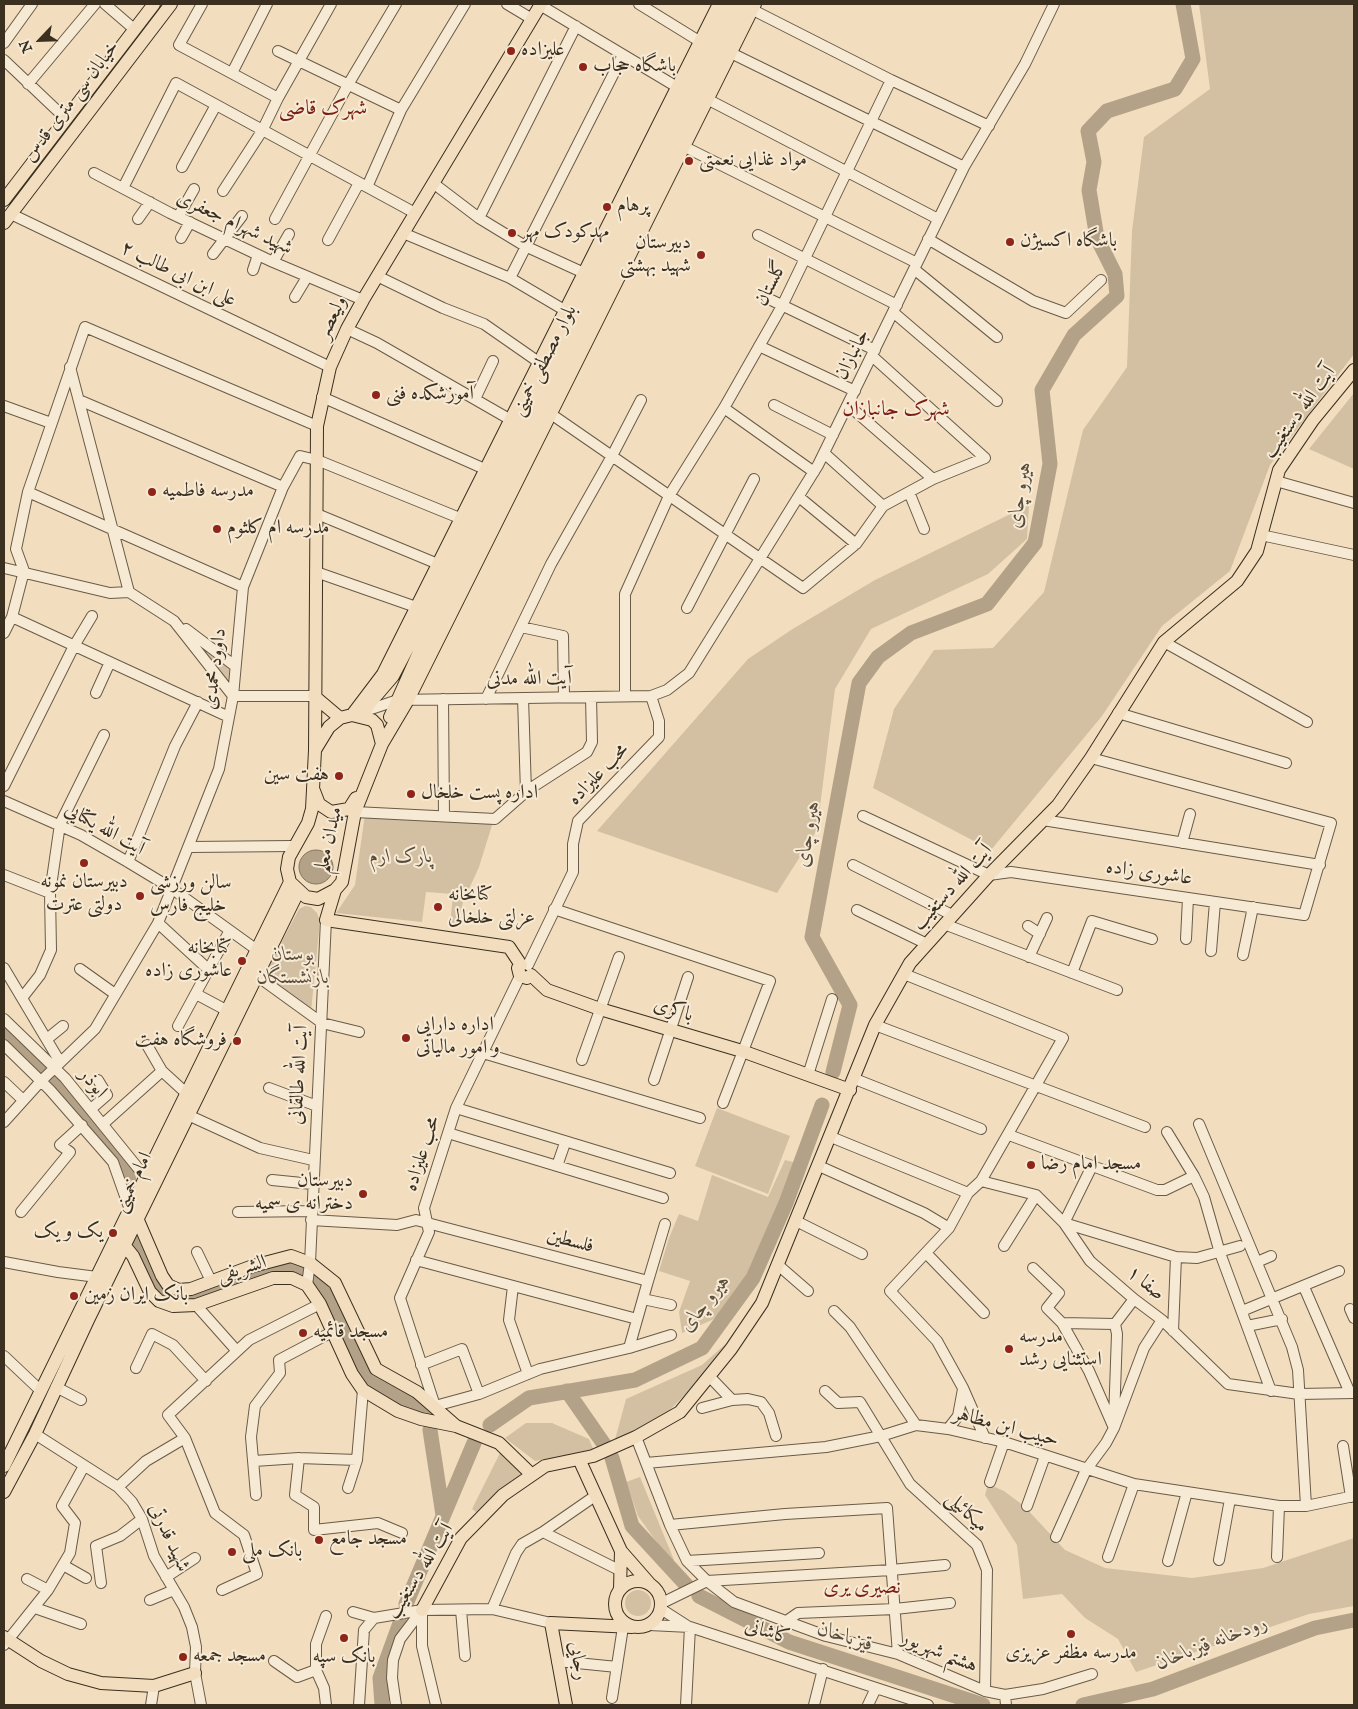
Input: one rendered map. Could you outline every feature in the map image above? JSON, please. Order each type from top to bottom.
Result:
[{"type":"main road","name":"خیابان سی متری قدس","points":[[4,200],[64,118],[154,4]]},
{"type":"main road","name":"خیابان سی متری قدس","points":[[7,218],[171,4]]},
{"type":"main road","name":"ولیعصر","points":[[314,696],[317,426],[330,367],[347,329],[363,300],[541,4]]},
{"type":"main road","points":[[640,174],[677,87],[719,4]]},
{"type":"main road","name":"بلوار مصطفی خمینی","points":[[355,715],[393,676],[609,235],[731,4]]},
{"type":"main road","points":[[403,700],[551,414],[731,53],[751,6]]},
{"type":"main road","name":"بلوار مصطفی خمینی","points":[[403,700],[424,641],[751,6]]},
{"type":"main road","points":[[314,750],[329,727],[355,715],[383,674],[487,470],[584,273],[609,235]]},
{"type":"main road","name":"آیت الله دستغیب","points":[[417,1611],[462,1538],[488,1508],[531,1474],[545,1466],[593,1456],[636,1437],[680,1412],[731,1349],[762,1303],[853,1085],[875,1025],[904,974],[927,944],[988,875],[1058,805],[1091,758],[1164,642],[1237,581],[1257,550],[1279,470],[1313,420],[1354,370]]},
{"type":"main road","points":[[314,696],[355,715],[372,720],[377,725],[381,740]]},
{"type":"main road","name":"میدان معلم","points":[[314,696],[314,790],[308,823],[293,846],[289,856],[288,869],[294,887],[306,897],[318,899],[335,890],[342,882],[354,812],[381,740],[403,700]]},
{"type":"main road","points":[[314,790],[319,804],[330,812],[349,809],[362,790]]},
{"type":"main road","name":"امام خمینی","points":[[4,1492],[125,1246],[146,1178],[186,1093],[257,950],[294,887]]},
{"type":"main road","name":"امام خمینی","points":[[4,1466],[97,1277],[188,1115],[257,976],[294,887]]},
{"type":"main road","name":"آیت الله طالقانی","points":[[326,920],[335,890]]},
{"type":"main road","name":"باکری","points":[[326,920],[509,947],[525,970],[547,990],[600,1009],[742,1051],[808,1075],[853,1085]]},
{"type":"main road","points":[[134,1214],[162,1276],[168,1285],[179,1290],[191,1289],[253,1266],[291,1256],[310,1263],[335,1283],[376,1369],[417,1392],[456,1426]]},
{"type":"main road","name":"الشریفی","points":[[125,1246],[133,1256],[150,1292],[160,1301],[174,1306],[196,1305],[273,1278],[292,1278],[307,1285]]},
{"type":"main road","points":[[307,1285],[320,1304],[352,1374],[363,1390],[398,1412],[456,1426],[499,1443],[531,1474]]},
{"type":"main road","points":[[551,1623],[627,1627],[649,1625],[658,1616],[661,1606],[655,1588],[622,1550],[579,1459]]},
{"type":"main road","points":[[620,1589],[622,1550]]},
{"type":"main road","points":[[627,1627],[620,1620],[615,1608],[616,1594],[620,1589],[633,1581],[649,1583]]},
{"type":"main road","points":[[604,1626],[615,1608]]},
{"type":"main road","name":"رجایی","points":[[551,1623],[566,1705]]},
{"type":"main road","points":[[5,1641],[68,1674],[100,1683],[154,1686],[195,1673]]},
{"type":"street","points":[[4,43],[32,4]]},
{"type":"street","points":[[28,84],[95,4]]},
{"type":"street","points":[[105,4],[134,29]]},
{"type":"street","points":[[202,4],[179,45],[278,98]]},
{"type":"street","points":[[232,74],[265,4]]},
{"type":"street","points":[[223,191],[262,130],[298,60],[331,4]]},
{"type":"street","points":[[275,219],[349,83],[396,4]]},
{"type":"street","points":[[328,240],[363,185],[401,110],[465,4]]},
{"type":"street","points":[[507,4],[532,19]]},
{"type":"street","points":[[541,4],[677,87]]},
{"type":"street","points":[[639,4],[699,41]]},
{"type":"street","name":"جانبازان","points":[[651,696],[667,690],[689,673],[814,472],[964,168],[1025,64],[1054,4]]},
{"type":"street","points":[[751,6],[891,80],[989,126]]},
{"type":"street","points":[[479,218],[576,26]]},
{"type":"street","points":[[278,51],[349,83],[401,110]]},
{"type":"street","points":[[731,53],[964,168]]},
{"type":"street","points":[[510,278],[623,55]]},
{"type":"street","points":[[4,60],[64,118]]},
{"type":"street","name":"گلستان","points":[[625,696],[625,594],[669,496],[724,408],[782,306],[891,80]]},
{"type":"street","points":[[123,188],[176,83],[415,213]]},
{"type":"street","points":[[707,99],[938,219]]},
{"type":"street","points":[[182,167],[216,105]]},
{"type":"street","points":[[684,146],[825,217],[915,266],[997,336]]},
{"type":"street","name":"شهید شهرام جعفری","points":[[94,173],[225,240],[363,300]]},
{"type":"street","points":[[433,183],[479,218],[525,246],[584,273]]},
{"type":"street","points":[[178,217],[194,189]]},
{"type":"street","points":[[138,219],[150,202]]},
{"type":"street","points":[[213,254],[242,216]]},
{"type":"street","name":"علی ابن ابی طالب ۲","points":[[7,218],[330,367]]},
{"type":"street","points":[[181,238],[190,222]]},
{"type":"street","points":[[403,233],[510,278],[566,311]]},
{"type":"street","points":[[273,262],[288,234]]},
{"type":"street","points":[[758,234],[895,309],[997,401]]},
{"type":"street","points":[[928,239],[1033,301],[1066,313],[1101,280]]},
{"type":"street","points":[[253,270],[258,255]]},
{"type":"street","points":[[377,276],[443,308],[484,324],[540,363]]},
{"type":"street","points":[[295,297],[307,277]]},
{"type":"street","points":[[551,414],[803,588],[856,544],[883,506],[933,479],[985,458],[873,353],[767,298]]},
{"type":"street","points":[[4,633],[12,617],[24,571],[16,549],[28,492],[84,327],[317,426]]},
{"type":"street","points":[[347,329],[377,343],[511,420]]},
{"type":"street","points":[[759,346],[855,391]]},
{"type":"street","points":[[474,399],[493,361]]},
{"type":"street","points":[[70,366],[128,592]]},
{"type":"street","points":[[322,397],[487,470]]},
{"type":"street","points":[[79,400],[283,487]]},
{"type":"street","points":[[486,698],[551,564],[612,456],[641,400]]},
{"type":"street","points":[[774,404],[833,435]]},
{"type":"street","points":[[848,405],[933,479]]},
{"type":"street","points":[[4,406],[51,423]]},
{"type":"street","points":[[724,408],[814,472]]},
{"type":"street","points":[[824,453],[883,506]]},
{"type":"street","name":"داوود محمدی","points":[[4,1122],[41,1081],[95,1028],[158,923],[171,888],[190,847],[219,769],[233,696],[243,588],[283,487],[300,456],[317,460]]},
{"type":"street","points":[[317,460],[462,519]]},
{"type":"street","points":[[687,608],[754,479]]},
{"type":"street","points":[[1276,481],[1354,503]]},
{"type":"street","points":[[28,492],[243,588]]},
{"type":"street","points":[[909,492],[924,529]]},
{"type":"street","points":[[799,496],[856,544]]},
{"type":"street","points":[[317,514],[438,564]]},
{"type":"street","points":[[1261,535],[1354,555]]},
{"type":"street","points":[[4,568],[24,571],[110,593],[128,592],[174,621],[235,666]]},
{"type":"street","points":[[316,572],[416,607]]},
{"type":"street","points":[[4,786],[74,646],[92,616]]},
{"type":"street","points":[[12,617],[228,716]]},
{"type":"street","points":[[174,621],[233,696],[314,696]]},
{"type":"street","points":[[521,627],[563,636],[564,697]]},
{"type":"street","points":[[1164,642],[1307,722]]},
{"type":"street","points":[[96,693],[110,662]]},
{"type":"street","name":"آیت‌ الله مدنی","points":[[355,715],[403,700],[651,696]]},
{"type":"street","name":"محب علیزاده","points":[[435,1406],[400,1298],[429,1232],[424,1208],[456,1108],[573,872],[573,844],[578,821],[659,737],[659,721],[651,696]]},
{"type":"street","points":[[354,812],[495,819],[526,792],[587,752],[592,742],[591,697]]},
{"type":"street","points":[[522,698],[526,792]]},
{"type":"street","points":[[443,699],[444,816]]},
{"type":"street","points":[[128,862],[175,746],[198,702]]},
{"type":"street","points":[[1118,713],[1286,763]]},
{"type":"street","points":[[22,998],[40,975],[51,950],[50,893],[60,824],[104,735]]},
{"type":"street","points":[[1043,820],[1320,865],[1331,823],[1091,758]]},
{"type":"street","name":"آیت الله یکتایی","points":[[4,801],[60,824],[128,862],[171,888],[229,932],[257,950]]},
{"type":"street","points":[[1182,843],[1190,814]]},
{"type":"street","points":[[863,816],[988,875]]},
{"type":"street","points":[[190,847],[293,846]]},
{"type":"street","points":[[852,865],[948,920],[1029,957],[1117,990]]},
{"type":"street","name":"عاشوری زاده","points":[[988,875],[1011,872],[1304,915],[1320,865]]},
{"type":"street","points":[[4,875],[50,893]]},
{"type":"street","points":[[1186,939],[1188,898]]},
{"type":"street","points":[[1211,951],[1215,902]]},
{"type":"street","points":[[1243,955],[1253,907]]},
{"type":"street","points":[[554,909],[770,981],[723,1103]]},
{"type":"street","points":[[857,910],[927,944]]},
{"type":"street","points":[[1029,957],[1047,918]]},
{"type":"street","name":"آیت الله طالقانی","points":[[307,1285],[310,1263],[312,1184],[326,920]]},
{"type":"street","points":[[1072,973],[1092,921],[1152,938]]},
{"type":"street","points":[[158,923],[209,970]]},
{"type":"street","points":[[1028,926],[1040,934]]},
{"type":"street","points":[[178,1026],[229,932]]},
{"type":"street","points":[[582,1060],[619,957]]},
{"type":"street","points":[[4,968],[47,1039],[58,1065]]},
{"type":"street","points":[[80,969],[115,994]]},
{"type":"street","points":[[904,974],[1063,1038],[1009,1135],[981,1181],[968,1193],[949,1228],[890,1291],[937,1341],[963,1388],[985,1438]]},
{"type":"street","points":[[257,976],[322,1023],[359,1032]]},
{"type":"street","points":[[654,1080],[688,977]]},
{"type":"street","points":[[196,994],[226,1010]]},
{"type":"street","points":[[808,1075],[832,999]]},
{"type":"street","name":"ابوذر","points":[[4,1019],[58,1065],[146,1178]]},
{"type":"street","points":[[875,1025],[1036,1087],[1145,1126]]},
{"type":"street","points":[[47,1039],[63,1026]]},
{"type":"street","points":[[4,1045],[82,1125],[113,1162],[134,1214]]},
{"type":"street","points":[[147,1045],[162,1071],[186,1093]]},
{"type":"street","points":[[482,1053],[700,1118]]},
{"type":"street","points":[[103,1124],[162,1071]]},
{"type":"street","points":[[91,1109],[107,1095],[98,1080]]},
{"type":"street","points":[[4,1082],[23,1100]]},
{"type":"street","points":[[853,1085],[981,1129]]},
{"type":"street","points":[[269,1088],[316,1106]]},
{"type":"street","points":[[456,1108],[565,1143],[670,1173]]},
{"type":"street","points":[[188,1115],[260,1148],[314,1160]]},
{"type":"street","points":[[1200,1124],[1282,1319],[1298,1370],[1306,1506]]},
{"type":"street","points":[[22,1212],[70,1152],[60,1145],[82,1125]]},
{"type":"street","points":[[1166,1132],[1194,1176],[1204,1197],[1220,1253],[1271,1391]]},
{"type":"street","points":[[448,1133],[663,1198]]},
{"type":"street","points":[[1009,1135],[1161,1191],[1194,1176]]},
{"type":"street","points":[[831,1137],[968,1193]]},
{"type":"street","points":[[558,1166],[565,1143]]},
{"type":"street","points":[[819,1166],[924,1213],[949,1228]]},
{"type":"street","points":[[1092,1166],[1064,1224],[1176,1258],[1197,1258],[1240,1246]]},
{"type":"street","points":[[272,1180],[312,1184]]},
{"type":"street","points":[[981,1181],[1036,1195],[1004,1246]]},
{"type":"street","name":"صفا ۱","points":[[1036,1195],[1064,1224],[1090,1261],[1134,1299],[1162,1320],[1228,1384],[1299,1394],[1352,1393]]},
{"type":"street","points":[[238,1212],[311,1215]]},
{"type":"street","name":"فلسطین","points":[[311,1215],[397,1225],[416,1220],[427,1222],[648,1281]]},
{"type":"street","points":[[796,1221],[862,1254]]},
{"type":"street","points":[[629,1348],[665,1224]]},
{"type":"street","points":[[198,1252],[211,1282]]},
{"type":"street","points":[[926,1253],[984,1313]]},
{"type":"street","points":[[1257,1262],[1271,1256]]},
{"type":"street","points":[[1173,1332],[1176,1258]]},
{"type":"street","points":[[416,1260],[637,1319]]},
{"type":"street","points":[[4,1262],[97,1277]]},
{"type":"street","points":[[778,1265],[808,1291]]},
{"type":"street","points":[[1033,1268],[1059,1294],[1047,1308],[1062,1323],[1089,1371],[1114,1428]]},
{"type":"street","points":[[1242,1311],[1339,1271]]},
{"type":"street","points":[[512,1286],[509,1320],[528,1374]]},
{"type":"street","points":[[1304,1287],[1352,1393]]},
{"type":"street","points":[[643,1299],[671,1305]]},
{"type":"street","points":[[1114,1428],[1117,1334],[1115,1324],[1134,1299]]},
{"type":"street","points":[[222,1590],[257,1574],[244,1535],[214,1513],[185,1438],[168,1415],[206,1381],[236,1350],[278,1324],[320,1304]]},
{"type":"street","points":[[196,1305],[236,1350]]},
{"type":"street","points":[[834,1311],[850,1326],[916,1425]]},
{"type":"street","points":[[1247,1326],[1282,1319]]},
{"type":"street","points":[[1056,1537],[1086,1470],[1106,1443],[1114,1428],[1144,1348],[1162,1320]]},
{"type":"street","points":[[1062,1323],[1115,1324]]},
{"type":"street","points":[[256,1495],[251,1437],[255,1406],[280,1374],[279,1360],[332,1332]]},
{"type":"street","points":[[136,1368],[152,1334],[173,1345],[206,1381]]},
{"type":"street","points":[[435,1406],[479,1394],[540,1369],[629,1348],[671,1334]]},
{"type":"street","points":[[421,1365],[462,1349],[479,1394]]},
{"type":"street","points":[[4,1356],[41,1391]]},
{"type":"street","points":[[709,1376],[732,1400]]},
{"type":"street","points":[[56,1387],[81,1400]]},
{"type":"street","points":[[948,1429],[958,1416],[963,1388]]},
{"type":"street","points":[[348,1488],[357,1460],[363,1390]]},
{"type":"street","name":"میکائیلی","points":[[825,1391],[838,1403],[860,1402],[910,1484],[977,1545],[987,1570],[985,1691]]},
{"type":"street","points":[[702,1408],[732,1400],[748,1399],[761,1402],[769,1413],[776,1436]]},
{"type":"street","name":"حبیب ابن مظاهر","points":[[646,1463],[826,1447],[881,1436],[916,1425],[948,1429],[1004,1442],[1134,1484],[1279,1506],[1306,1506],[1353,1497]]},
{"type":"street","name":"شهید قدرتی","points":[[34,1434],[118,1487],[132,1502],[142,1520],[154,1556],[174,1590],[192,1627],[196,1647],[195,1673],[201,1705]]},
{"type":"street","name":"هشتم شهریور","points":[[636,1437],[670,1525],[687,1561],[706,1581],[734,1602],[826,1636],[898,1654],[1005,1700],[1092,1674]]},
{"type":"street","points":[[118,1487],[146,1461],[185,1438]]},
{"type":"street","points":[[990,1482],[1004,1442]]},
{"type":"street","points":[[1343,1446],[1353,1497]]},
{"type":"street","points":[[1027,1506],[1044,1456]]},
{"type":"street","points":[[254,1461],[299,1458],[357,1460]]},
{"type":"street","points":[[299,1458],[295,1495],[314,1507],[314,1530],[378,1523],[402,1533]]},
{"type":"street","points":[[5,1641],[35,1608],[70,1553],[75,1523],[62,1506],[84,1466]]},
{"type":"street","points":[[1108,1557],[1134,1484]]},
{"type":"street","points":[[1168,1561],[1187,1492]]},
{"type":"street","points":[[492,1609],[516,1553],[522,1544],[543,1532],[595,1496]]},
{"type":"street","points":[[1219,1560],[1230,1499]]},
{"type":"street","points":[[1277,1557],[1279,1506]]},
{"type":"street","points":[[670,1525],[887,1508],[898,1654]]},
{"type":"street","points":[[101,1583],[96,1546],[120,1536],[142,1520]]},
{"type":"street","points":[[543,1532],[621,1571]]},
{"type":"street","points":[[687,1561],[820,1553]]},
{"type":"street","points":[[166,1577],[194,1558]]},
{"type":"street","points":[[63,1565],[86,1578]]},
{"type":"street","points":[[686,1705],[690,1628],[661,1606],[706,1581],[945,1565]]},
{"type":"street","points":[[27,1579],[48,1590]]},
{"type":"street","points":[[150,1600],[174,1590]]},
{"type":"street","points":[[785,1622],[798,1613],[895,1609],[950,1602]]},
{"type":"street","points":[[35,1608],[81,1624]]},
{"type":"street","points":[[353,1612],[374,1618],[417,1611],[492,1609],[551,1623]]},
{"type":"street","points":[[461,1610],[465,1656]]},
{"type":"street","points":[[417,1611],[422,1646],[436,1705]]},
{"type":"street","name":"آیت الله دستغیب","points":[[396,1705],[392,1678],[393,1660],[400,1640],[417,1611]]},
{"type":"street","points":[[326,1616],[316,1644],[316,1670],[324,1688],[326,1705]]},
{"type":"street","points":[[359,1705],[364,1630],[374,1618]]},
{"type":"street","name":"کاشانی","points":[[649,1625],[690,1628],[823,1669],[928,1705]]},
{"type":"street","points":[[612,1698],[617,1667],[627,1627]]},
{"type":"street","points":[[274,1661],[297,1677],[316,1670]]},
{"type":"street","points":[[558,1661],[617,1667]]},
{"type":"street","points":[[814,1705],[823,1669]]},
{"type":"street","points":[[151,1705],[154,1686]]},
{"type":"street","points":[[868,1705],[876,1688]]},
{"type":"green space","points":[[1199,4],[1354,4],[1354,354],[1270,465],[1230,571],[1162,626],[1102,716],[991,850],[873,788],[894,709],[934,650],[993,648],[1044,592],[1083,430],[1127,367],[1132,231],[1144,137],[1210,89]]},
{"type":"green space","points":[[1354,393],[1354,469],[1309,449]]},
{"type":"green space","points":[[1029,505],[1027,539],[988,574],[871,629],[835,689],[817,830],[777,893],[597,831],[748,659],[791,630],[875,580]]},
{"type":"green space","points":[[186,632],[232,667],[230,688]]},
{"type":"green space","name":"پارک ارم","points":[[365,814],[493,822],[479,867],[463,902],[457,926],[450,926],[453,894],[426,892],[422,922],[336,913],[355,885]]},
{"type":"green space","name":"بوستان بازنشستگان","points":[[305,906],[311,907],[317,913],[320,921],[311,1012],[264,975],[299,909]]},
{"type":"green space","points":[[717,1108],[790,1136],[768,1194],[695,1166]]},
{"type":"green space","points":[[785,1160],[797,1163],[760,1252],[729,1304],[712,1320],[682,1333],[679,1312],[690,1281],[659,1271],[679,1214],[698,1221],[712,1175],[768,1197]]},
{"type":"green space","points":[[730,1340],[704,1375],[668,1412],[613,1447],[626,1399],[702,1365]]},
{"type":"green space","points":[[526,1423],[552,1423],[589,1439],[594,1451],[535,1461],[505,1438]]},
{"type":"green space","points":[[500,1453],[504,1454],[523,1473],[477,1513],[472,1509]]},
{"type":"green space","points":[[640,1477],[674,1560],[670,1561],[638,1516],[626,1482]]},
{"type":"green space","points":[[988,1484],[1004,1491],[1024,1506],[1065,1550],[1105,1568],[1192,1578],[1263,1568],[1354,1538],[1354,1606],[1309,1614],[1136,1672],[1118,1639],[1085,1618],[1062,1594],[1023,1599],[1017,1545],[985,1495]]},
{"type":"green space","points":[[638,1590],[647,1594],[651,1603],[647,1612],[638,1616],[629,1612],[625,1603],[629,1594]]},
{"type":"shaded area","points":[[316,850],[323,851],[328,855],[332,860],[332,874],[328,879],[323,883],[316,884],[309,883],[304,879],[300,874],[299,867],[300,860],[304,855],[309,851]]},
{"type":"waterway","name":"هیرو چای","points":[[833,1072],[850,1005],[812,937],[859,683],[878,657],[911,633],[987,604],[1035,543],[1050,464],[1042,390],[1074,335],[1117,296],[1115,274],[1097,238],[1089,190],[1094,162],[1088,131],[1107,111],[1175,89],[1193,59],[1183,4]]},
{"type":"waterway","points":[[4,1032],[42,1070]]},
{"type":"waterway","points":[[51,1080],[122,1161],[129,1180]]},
{"type":"waterway","name":"هیرو چای","points":[[490,1425],[529,1398],[635,1380],[702,1348],[753,1278],[786,1203],[822,1105]]},
{"type":"waterway","points":[[137,1239],[152,1279],[169,1294],[200,1294],[237,1277],[301,1269]]},
{"type":"waterway","points":[[314,1280],[332,1303],[366,1380],[427,1413]]},
{"type":"waterway","points":[[567,1391],[608,1450]]},
{"type":"waterway","points":[[430,1430],[443,1515]]},
{"type":"waterway","name":"هیرو چای","points":[[406,1604],[474,1443]]},
{"type":"waterway","name":"قیزباخان","points":[[612,1458],[632,1526],[689,1588]]},
{"type":"waterway","name":"قیزباخان","points":[[699,1596],[789,1642],[983,1705]]},
{"type":"waterway","name":"رودخانه قیزباخان","points":[[1083,1705],[1153,1689],[1315,1628],[1354,1620]]},
{"type":"waterway","name":"هیرو چای","points":[[382,1705],[380,1678],[400,1623]]},
{"type":"place","name":"علیزاده","points":[[511,51]]},
{"type":"place","name":"باشگاه حجاب","points":[[583,67]]},
{"type":"place","name":"مواد غذایی نعمتی","points":[[689,161]]},
{"type":"place","name":"پرهام","points":[[607,207]]},
{"type":"place","name":"مهدکودک مهر","points":[[512,233]]},
{"type":"place","name":"باشگاه اکسیژن","points":[[1010,242]]},
{"type":"place","name":"دبیرستان شهید بهشتی","points":[[701,255]]},
{"type":"place","name":"آموزشکده فنی","points":[[376,395]]},
{"type":"place","name":"مدرسه فاطمیه","points":[[152,492]]},
{"type":"place","name":"مدرسه ام کلثوم","points":[[217,529]]},
{"type":"place","name":"هفت سین","points":[[339,776]]},
{"type":"place","name":"اداره پست خلخال","points":[[411,794]]},
{"type":"place","name":"دبیرستان نمونه دولتی عترت","points":[[84,863]]},
{"type":"place","name":"سالن ورزشی خلیج فارس","points":[[140,896]]},
{"type":"place","name":"کتابخانه عزلتی خلخالی","points":[[438,907]]},
{"type":"place","name":"کتابخانه عاشوری زاده","points":[[242,961]]},
{"type":"place","name":"اداره دارایی و امور مالیاتی","points":[[406,1038]]},
{"type":"place","name":"فروشگاه هفت","points":[[237,1041]]},
{"type":"place","name":"مسجد امام رضا","points":[[1031,1165]]},
{"type":"place","name":"دبیرستان دخترانه ی سمیه","points":[[363,1194]]},
{"type":"place","name":"یک و یک","points":[[113,1233]]},
{"type":"place","name":"بانک ایران زمین","points":[[74,1296]]},
{"type":"place","name":"مسجد قائمیه","points":[[303,1333]]},
{"type":"place","name":"مدرسه استثنایی رشد","points":[[1009,1349]]},
{"type":"place","name":"مسجد جامع","points":[[319,1540]]},
{"type":"place","name":"بانک ملی","points":[[232,1552]]},
{"type":"place","name":"مدرسه مظفر عزیزی","points":[[1071,1634]]},
{"type":"place","name":"بانک سپه","points":[[344,1638]]},
{"type":"place","name":"مسجد جمعه","points":[[183,1657]]},
{"type":"district","name":"شهرک قاضی","points":[[323,110]]},
{"type":"district","name":"شهرک جانبازان","points":[[896,411]]},
{"type":"district","name":"نصیری یری","points":[[862,1589]]}]
